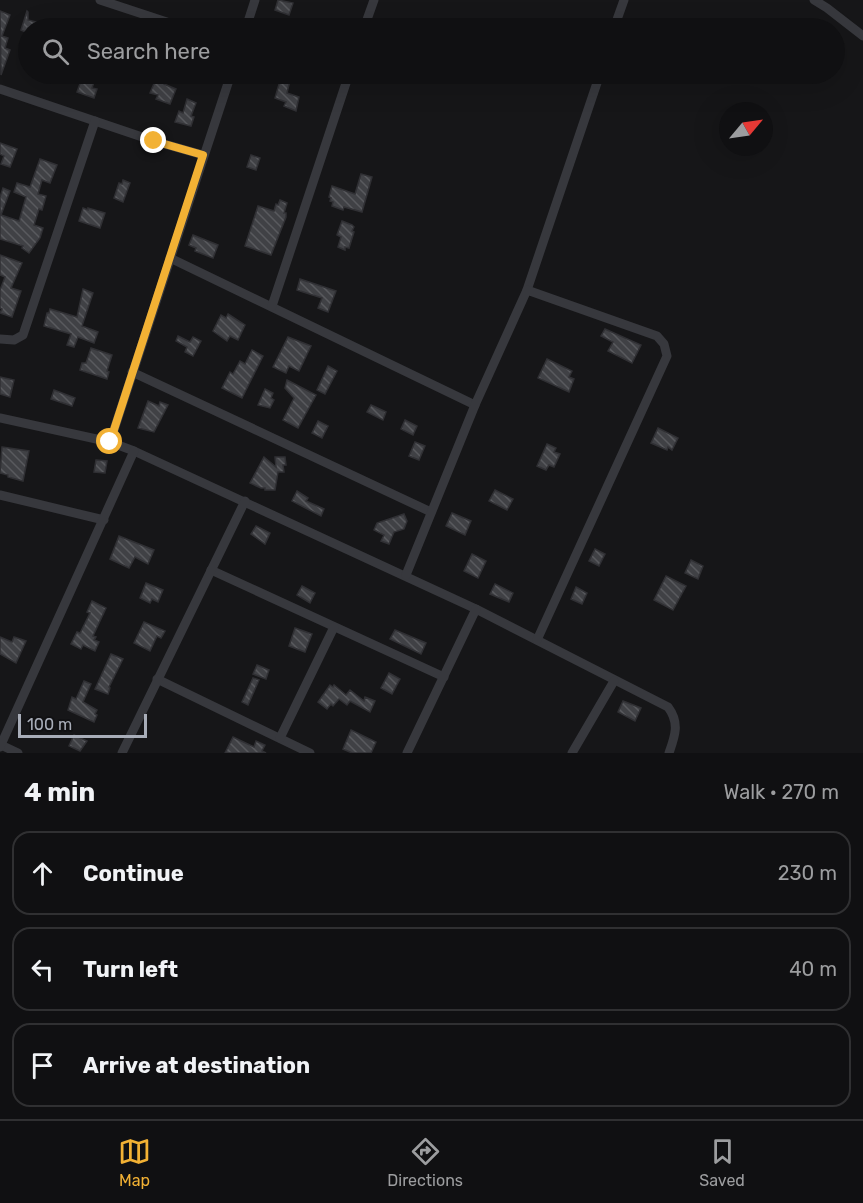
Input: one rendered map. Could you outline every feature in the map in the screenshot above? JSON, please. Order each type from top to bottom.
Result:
[{"type":"street","points":[[100,0],[156,18]]},
{"type":"street","points":[[132,10],[136,0]]},
{"type":"street","points":[[249,18],[255,0]]},
{"type":"street","points":[[368,18],[374,0]]},
{"type":"street","points":[[618,18],[624,0]]},
{"type":"street","points":[[814,0],[829,4],[844,18]]},
{"type":"street","points":[[845,19],[863,36]]},
{"type":"street","points":[[110,442],[228,84]]},
{"type":"street","points":[[272,306],[346,84]]},
{"type":"street","points":[[406,575],[526,290],[597,84]]},
{"type":"street","points":[[0,89],[95,122],[203,155]]},
{"type":"street","points":[[0,339],[14,340],[22,334],[95,122]]},
{"type":"street","points":[[170,258],[476,405]]},
{"type":"street","points":[[526,290],[657,336],[664,344],[667,356],[537,640]]},
{"type":"street","points":[[132,372],[431,512]]},
{"type":"street","points":[[0,418],[110,442],[134,451],[476,609],[668,707],[676,723],[675,737],[669,753]]},
{"type":"street","points":[[18,753],[0,746],[134,451]]},
{"type":"street","points":[[0,495],[104,520]]},
{"type":"street","points":[[122,753],[245,501]]},
{"type":"street","points":[[210,570],[444,677]]},
{"type":"street","points":[[407,753],[476,609]]},
{"type":"street","points":[[280,738],[334,627]]},
{"type":"street","points":[[157,679],[310,753]]},
{"type":"street","points":[[572,753],[614,681]]},
{"type":"building","points":[[278,0],[293,3],[289,15],[275,10]]},
{"type":"building","points":[[0,11],[10,15],[2,36],[8,38],[5,48],[10,50],[1,75]]},
{"type":"building","points":[[80,84],[93,84],[92,88],[97,89],[94,98],[77,92]]},
{"type":"building","points":[[154,84],[164,84],[176,89],[170,104],[156,99],[158,95],[150,93]]},
{"type":"building","points":[[279,84],[289,84],[287,93],[299,97],[296,111],[284,106],[286,102],[275,98]]},
{"type":"building","points":[[187,99],[196,103],[191,116],[194,117],[191,126],[175,122],[179,111],[183,113]]},
{"type":"building","points":[[0,143],[17,149],[10,167],[1,164],[4,156],[0,154]]},
{"type":"building","points":[[251,155],[260,158],[256,170],[247,167]]},
{"type":"building","points":[[40,159],[57,165],[50,183],[42,180],[38,194],[46,196],[34,225],[43,228],[40,238],[29,253],[22,248],[23,246],[0,239],[0,197],[3,188],[10,191],[1,215],[19,221],[26,197],[14,192],[17,183],[30,187]]},
{"type":"building","points":[[361,174],[372,177],[362,212],[332,206],[333,202],[329,197],[332,186],[355,194]]},
{"type":"building","points":[[123,180],[130,183],[123,202],[114,198],[119,183],[122,184]]},
{"type":"building","points":[[280,200],[287,203],[284,213],[286,217],[271,255],[245,246],[258,206],[274,211]]},
{"type":"building","points":[[83,208],[105,213],[100,228],[79,221]]},
{"type":"building","points":[[342,221],[354,227],[349,248],[345,247],[345,250],[338,247],[341,237],[337,235]]},
{"type":"building","points":[[193,235],[218,245],[213,258],[195,251],[196,248],[189,245]]},
{"type":"building","points":[[0,255],[22,263],[11,288],[21,291],[12,317],[0,313],[2,309],[0,308],[0,290],[5,277],[0,275]]},
{"type":"building","points":[[300,279],[336,291],[328,312],[318,308],[322,298],[297,290]]},
{"type":"building","points":[[83,289],[93,293],[82,326],[98,332],[94,343],[78,337],[74,347],[67,345],[71,334],[44,326],[50,309],[77,317]]},
{"type":"building","points":[[228,314],[245,325],[238,340],[230,336],[227,341],[213,331],[221,315],[226,318]]},
{"type":"building","points":[[605,329],[641,345],[632,363],[608,351],[613,342],[601,336]]},
{"type":"building","points":[[178,336],[190,342],[193,337],[201,341],[193,356],[185,352],[187,347],[176,341]]},
{"type":"building","points":[[288,337],[311,346],[299,371],[289,366],[286,373],[273,367]]},
{"type":"building","points":[[91,348],[112,355],[107,379],[80,370],[82,363],[86,363]]},
{"type":"building","points":[[252,350],[263,356],[242,398],[222,388],[230,372],[233,374],[240,361],[245,364]]},
{"type":"building","points":[[547,359],[572,371],[569,377],[574,379],[569,392],[538,378]]},
{"type":"building","points":[[328,366],[337,371],[325,394],[317,390]]},
{"type":"building","points":[[0,377],[14,380],[10,397],[0,394]]},
{"type":"building","points":[[287,380],[316,395],[298,428],[283,420],[294,398],[285,388]]},
{"type":"building","points":[[265,389],[273,393],[271,398],[274,400],[270,408],[258,405]]},
{"type":"building","points":[[54,390],[75,398],[72,406],[51,399]]},
{"type":"building","points":[[148,401],[159,406],[160,402],[168,405],[154,432],[138,428]]},
{"type":"building","points":[[371,405],[386,412],[383,420],[367,412]]},
{"type":"building","points":[[405,420],[417,426],[413,435],[401,429]]},
{"type":"building","points":[[318,421],[328,426],[322,438],[312,433]]},
{"type":"building","points":[[658,428],[678,438],[672,450],[651,443]]},
{"type":"building","points":[[415,442],[425,446],[419,460],[409,456]]},
{"type":"building","points":[[547,444],[556,448],[554,452],[560,454],[554,467],[549,465],[546,470],[537,466]]},
{"type":"building","points":[[2,447],[29,451],[23,481],[0,473]]},
{"type":"building","points":[[264,457],[276,467],[275,457],[285,457],[284,472],[278,472],[275,490],[265,490],[265,488],[250,483]]},
{"type":"building","points":[[96,460],[107,461],[105,473],[94,472]]},
{"type":"building","points":[[495,490],[513,499],[507,510],[489,501]]},
{"type":"building","points":[[297,491],[308,498],[306,501],[324,509],[321,516],[292,501]]},
{"type":"building","points":[[452,513],[471,521],[465,535],[446,526]]},
{"type":"building","points":[[404,514],[407,521],[404,529],[394,532],[389,544],[381,541],[384,535],[374,530],[377,523]]},
{"type":"building","points":[[256,526],[270,533],[265,544],[251,534]]},
{"type":"building","points":[[119,536],[154,550],[148,564],[135,557],[129,568],[110,559]]},
{"type":"building","points":[[595,549],[605,554],[599,566],[589,561]]},
{"type":"building","points":[[472,554],[486,561],[478,578],[464,571]]},
{"type":"building","points":[[691,560],[703,566],[698,579],[685,573]]},
{"type":"building","points":[[666,576],[686,586],[673,610],[654,600]]},
{"type":"building","points":[[146,583],[163,590],[158,602],[152,599],[150,603],[140,598]]},
{"type":"building","points":[[495,584],[513,593],[509,602],[490,594]]},
{"type":"building","points":[[302,586],[315,593],[310,603],[297,595]]},
{"type":"building","points":[[576,587],[587,593],[582,604],[571,599]]},
{"type":"building","points":[[92,601],[106,608],[93,636],[96,637],[94,640],[99,642],[95,651],[83,645],[81,649],[71,644],[77,632],[80,633],[90,613],[87,612]]},
{"type":"building","points":[[144,622],[165,631],[161,638],[157,636],[150,651],[134,643]]},
{"type":"building","points":[[295,628],[312,634],[305,652],[289,646]]},
{"type":"building","points":[[395,630],[426,643],[421,654],[390,639]]},
{"type":"building","points":[[0,637],[12,642],[14,637],[26,641],[16,663],[0,654]]},
{"type":"building","points":[[111,654],[123,659],[109,687],[108,694],[95,689]]},
{"type":"building","points":[[257,665],[269,670],[266,679],[253,674]]},
{"type":"building","points":[[389,673],[400,679],[392,694],[381,688]]},
{"type":"building","points":[[253,678],[259,680],[248,705],[242,702]]},
{"type":"building","points":[[84,681],[91,684],[83,702],[97,710],[94,722],[68,710],[72,697],[76,699]]},
{"type":"building","points":[[330,685],[333,687],[334,685],[346,695],[350,690],[364,701],[365,697],[375,701],[370,712],[350,701],[347,705],[339,699],[327,709],[318,702]]},
{"type":"building","points":[[623,701],[641,708],[635,721],[618,712]]},
{"type":"building","points":[[351,730],[376,742],[371,753],[352,753],[343,749]]},
{"type":"building","points":[[74,735],[87,741],[80,751],[69,746]]},
{"type":"building","points":[[233,737],[254,747],[256,741],[265,745],[262,751],[266,753],[225,753]]},
{"type":"route","points":[[110,442],[203,155],[154,141]]}]
